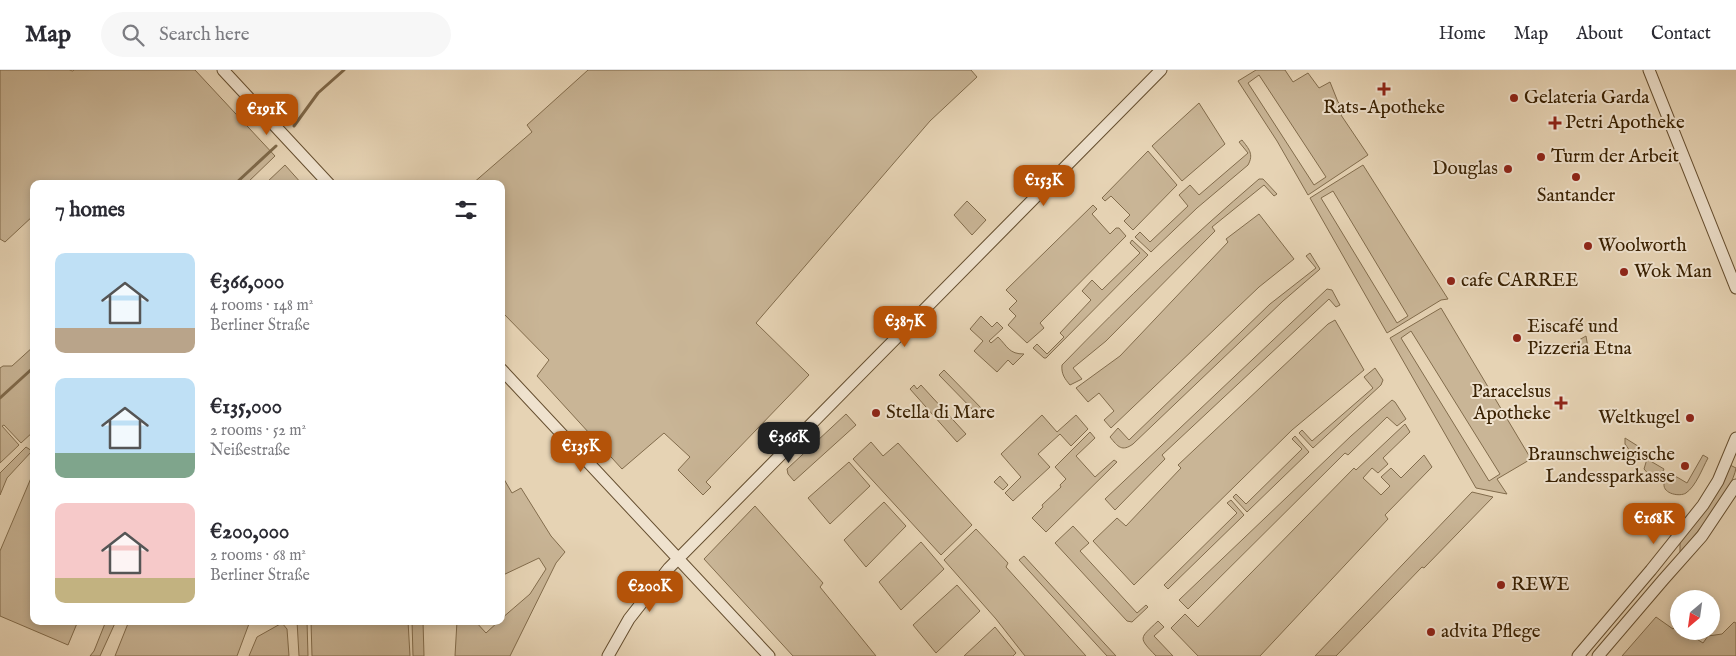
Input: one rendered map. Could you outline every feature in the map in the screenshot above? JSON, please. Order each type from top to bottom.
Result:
[{"type":"street","points":[[223,70],[325,180]]},
{"type":"street","points":[[608,656],[629,619],[661,577],[1161,70]]},
{"type":"street","points":[[1649,70],[1736,288]]},
{"type":"street","points":[[505,374],[769,656]]},
{"type":"street","points":[[1578,656],[1609,621],[1703,505],[1718,481],[1736,438]]},
{"type":"street","points":[[1598,656],[1702,536],[1736,485]]},
{"type":"street","points":[[1675,567],[1678,553],[1676,538]]},
{"type":"shaded area","points":[[0,70],[195,70],[275,156],[250,180],[30,180],[30,219],[5,242],[0,239]]},
{"type":"shaded area","points":[[588,70],[971,70],[977,77],[930,121],[756,323],[809,375],[706,482],[711,487],[703,495],[678,470],[690,457],[664,433],[622,469],[537,376],[549,360],[505,315],[505,180],[477,180],[532,132],[527,125]]},
{"type":"shaded area","points":[[1256,70],[1285,70],[1293,82],[1308,73],[1319,88],[1330,82],[1338,102],[1346,111],[1341,115],[1368,155],[1308,195],[1277,141],[1238,81]],"holes":[[[1259,75],[1326,177],[1314,185],[1248,83]]]},
{"type":"shaded area","points":[[1199,103],[1225,144],[1182,181],[1152,146]]},
{"type":"shaded area","points":[[1242,140],[1251,155],[1248,165],[1197,208],[1151,252],[1135,237],[1140,232],[1150,242],[1188,206],[1179,195],[1190,185],[1199,195],[1248,153],[1239,142]]},
{"type":"shaded area","points":[[1148,151],[1177,185],[1133,230],[1124,221],[1130,215],[1111,196],[1105,201],[1102,198]]},
{"type":"shaded area","points":[[285,165],[298,180],[269,180]]},
{"type":"shaded area","points":[[1363,165],[1448,299],[1441,300],[1387,333],[1310,198]],"holes":[[[1333,191],[1408,316],[1397,323],[1321,198]]]},
{"type":"shaded area","points":[[1259,179],[1263,179],[1277,194],[1274,196],[1264,185],[1212,227],[1215,231],[1106,341],[1073,368],[1082,379],[1070,385],[1063,374],[1062,365],[1158,270]]},
{"type":"shaded area","points":[[967,201],[986,220],[972,235],[954,215]]},
{"type":"shaded area","points":[[1093,205],[1097,209],[1092,214],[1110,234],[1116,228],[1119,228],[1126,236],[1040,323],[1044,328],[1027,343],[1008,325],[1016,316],[1009,309],[1017,301],[1006,290]]},
{"type":"shaded area","points":[[1259,214],[1294,259],[1259,287],[1111,428],[1104,420],[1114,411],[1099,393],[1088,402],[1076,388],[1120,356],[1228,242],[1226,239]]},
{"type":"shaded area","points":[[1132,240],[1148,255],[1044,358],[1033,348],[1037,344],[1047,354],[1064,337],[1060,333],[1091,300],[1082,291],[1092,280],[1102,290],[1140,253],[1130,243]]},
{"type":"shaded area","points":[[1310,253],[1319,270],[1283,301],[1133,444],[1123,448],[1115,443],[1110,437],[1118,428],[1129,440],[1270,304],[1316,268],[1306,256]]},
{"type":"shaded area","points":[[1327,289],[1332,290],[1340,305],[1336,307],[1329,299],[1162,455],[1165,459],[1115,510],[1105,499]]},
{"type":"shaded area","points":[[1441,308],[1531,459],[1497,479],[1507,494],[1476,488],[1390,338]],"holes":[[[1411,331],[1500,474],[1489,481],[1401,338]]]},
{"type":"shaded area","points":[[981,316],[992,327],[997,322],[1003,328],[989,341],[991,343],[998,337],[1015,353],[1024,354],[1013,365],[1008,360],[997,372],[974,351],[983,341],[970,329]]},
{"type":"shaded area","points":[[1335,320],[1364,370],[1292,430],[1134,585],[1093,541],[1117,518],[1126,526],[1181,468],[1178,465],[1328,324]]},
{"type":"shaded area","points":[[1586,336],[1589,354],[1585,347],[1577,351],[1572,344]]},
{"type":"shaded area","points":[[30,350],[30,435],[21,443],[4,425],[2,426],[19,445],[0,463],[0,368],[12,366]]},
{"type":"shaded area","points":[[1375,368],[1383,380],[1381,385],[1313,448],[1299,433],[1302,430],[1312,441],[1373,388],[1364,377]]},
{"type":"shaded area","points":[[944,370],[985,412],[980,417],[939,375]]},
{"type":"shaded area","points":[[914,385],[917,389],[921,385],[966,434],[957,442],[910,389]]},
{"type":"shaded area","points":[[1392,400],[1406,419],[1397,426],[1387,417],[1348,455],[1345,453],[1188,609],[1179,600],[1351,436]]},
{"type":"shaded area","points":[[846,414],[856,425],[794,481],[788,474],[787,469]]},
{"type":"shaded area","points":[[1042,415],[1057,432],[1076,415],[1088,429],[1071,446],[1060,434],[1038,454],[1050,467],[1013,501],[1005,493],[1021,477],[1001,454]]},
{"type":"shaded area","points":[[1405,424],[1410,432],[1383,458],[1388,464],[1378,473],[1372,468],[1363,478],[1381,495],[1390,486],[1381,477],[1391,468],[1401,478],[1424,455],[1432,467],[1385,515],[1388,519],[1260,656],[1198,656],[1171,628],[1185,614],[1198,627],[1354,468],[1356,470]]},
{"type":"shaded area","points":[[1090,432],[1095,438],[1076,456],[1095,477],[1114,460],[1117,462],[1046,532],[1032,518],[1066,479],[1055,467]]},
{"type":"shaded area","points":[[1295,436],[1309,452],[1247,512],[1233,497],[1236,494],[1246,504],[1302,449],[1292,439]]},
{"type":"shaded area","points":[[1625,438],[1641,448],[1635,458],[1625,444]]},
{"type":"shaded area","points":[[871,442],[883,456],[898,443],[972,525],[941,555],[853,459]]},
{"type":"shaded area","points":[[26,447],[30,450],[30,453],[7,478],[0,495],[0,473]]},
{"type":"shaded area","points":[[1703,455],[1708,458],[1690,490],[1680,495],[1672,494],[1666,490],[1664,484],[1670,473],[1687,483]]},
{"type":"shaded area","points":[[1647,459],[1664,469],[1659,479],[1654,480],[1644,469]]},
{"type":"shaded area","points":[[849,462],[870,486],[830,524],[808,498]]},
{"type":"shaded area","points":[[1730,465],[1736,468],[1728,489],[1695,535],[1680,552],[1680,539]]},
{"type":"shaded area","points":[[1000,476],[1008,485],[1003,490],[994,482]]},
{"type":"shaded area","points":[[30,480],[30,625],[76,625],[68,645],[0,616],[0,551]]},
{"type":"shaded area","points":[[505,481],[512,493],[521,488],[551,536],[565,552],[556,563],[510,656],[455,656],[457,625],[479,625],[486,633],[495,625],[505,625],[505,616],[530,594],[546,569],[539,558],[505,574]]},
{"type":"shaded area","points":[[1472,492],[1493,497],[1336,656],[1315,656]]},
{"type":"shaded area","points":[[1231,500],[1244,515],[1168,589],[1164,585],[1237,513],[1227,503]]},
{"type":"shaded area","points":[[884,502],[906,526],[866,567],[844,540]]},
{"type":"shaded area","points":[[755,506],[823,583],[820,587],[876,656],[793,656],[704,559]]},
{"type":"shaded area","points":[[1073,526],[1089,543],[1080,551],[1137,613],[1146,605],[1148,607],[1132,622],[1127,621],[1055,543]]},
{"type":"shaded area","points":[[976,529],[1008,563],[1006,567],[1086,656],[1025,656],[996,619],[944,560]]},
{"type":"shaded area","points":[[921,542],[944,569],[901,610],[879,582]]},
{"type":"shaded area","points":[[1024,556],[1116,656],[1107,656],[1019,560]]},
{"type":"shaded area","points":[[957,585],[980,611],[936,653],[913,625]]},
{"type":"shaded area","points":[[1656,617],[1670,627],[1670,640],[1698,640],[1703,643],[1705,640],[1720,640],[1720,634],[1734,622],[1736,623],[1736,656],[1622,656]]},
{"type":"shaded area","points":[[1158,621],[1164,627],[1154,636],[1173,656],[1156,656],[1144,641],[1144,635]]},
{"type":"shaded area","points":[[104,625],[114,625],[100,656],[90,656],[94,651]]},
{"type":"shaded area","points":[[127,625],[249,625],[237,656],[115,656]]},
{"type":"shaded area","points":[[278,625],[284,625],[287,629],[289,656],[249,656],[257,637]]},
{"type":"shaded area","points":[[297,625],[307,625],[308,656],[299,656]]},
{"type":"shaded area","points":[[311,625],[408,625],[410,656],[312,656]]},
{"type":"shaded area","points":[[412,625],[423,625],[424,656],[413,656]]},
{"type":"shaded area","points":[[995,627],[1016,653],[1013,656],[964,656]]},
{"type":"waterway","points":[[294,126],[318,93],[344,70]]},
{"type":"waterway","points":[[239,180],[276,146]]},
{"type":"waterway","points":[[0,398],[30,371]]},
{"type":"place","name":"Rats-Apotheke","points":[[1384,89]]},
{"type":"place","name":"Gelateria Garda","points":[[1514,98]]},
{"type":"place","name":"Petri Apotheke","points":[[1555,123]]},
{"type":"place","name":"Turm der Arbeit","points":[[1541,157]]},
{"type":"place","name":"Douglas","points":[[1508,169]]},
{"type":"place","name":"Santander","points":[[1576,177]]},
{"type":"place","name":"Woolworth","points":[[1588,246]]},
{"type":"place","name":"Wok Man","points":[[1624,272]]},
{"type":"place","name":"cafe CARREE","points":[[1451,281]]},
{"type":"place","name":"Eiscafé und Pizzeria Etna","points":[[1517,338]]},
{"type":"place","name":"Paracelsus Apotheke","points":[[1561,403]]},
{"type":"place","name":"Stella di Mare","points":[[876,413]]},
{"type":"place","name":"Weltkugel","points":[[1690,418]]},
{"type":"place","name":"Braunschweigische Landessparkasse","points":[[1685,466]]},
{"type":"place","name":"REWE","points":[[1501,585]]},
{"type":"place","name":"advita Pflege","points":[[1431,632]]}]
